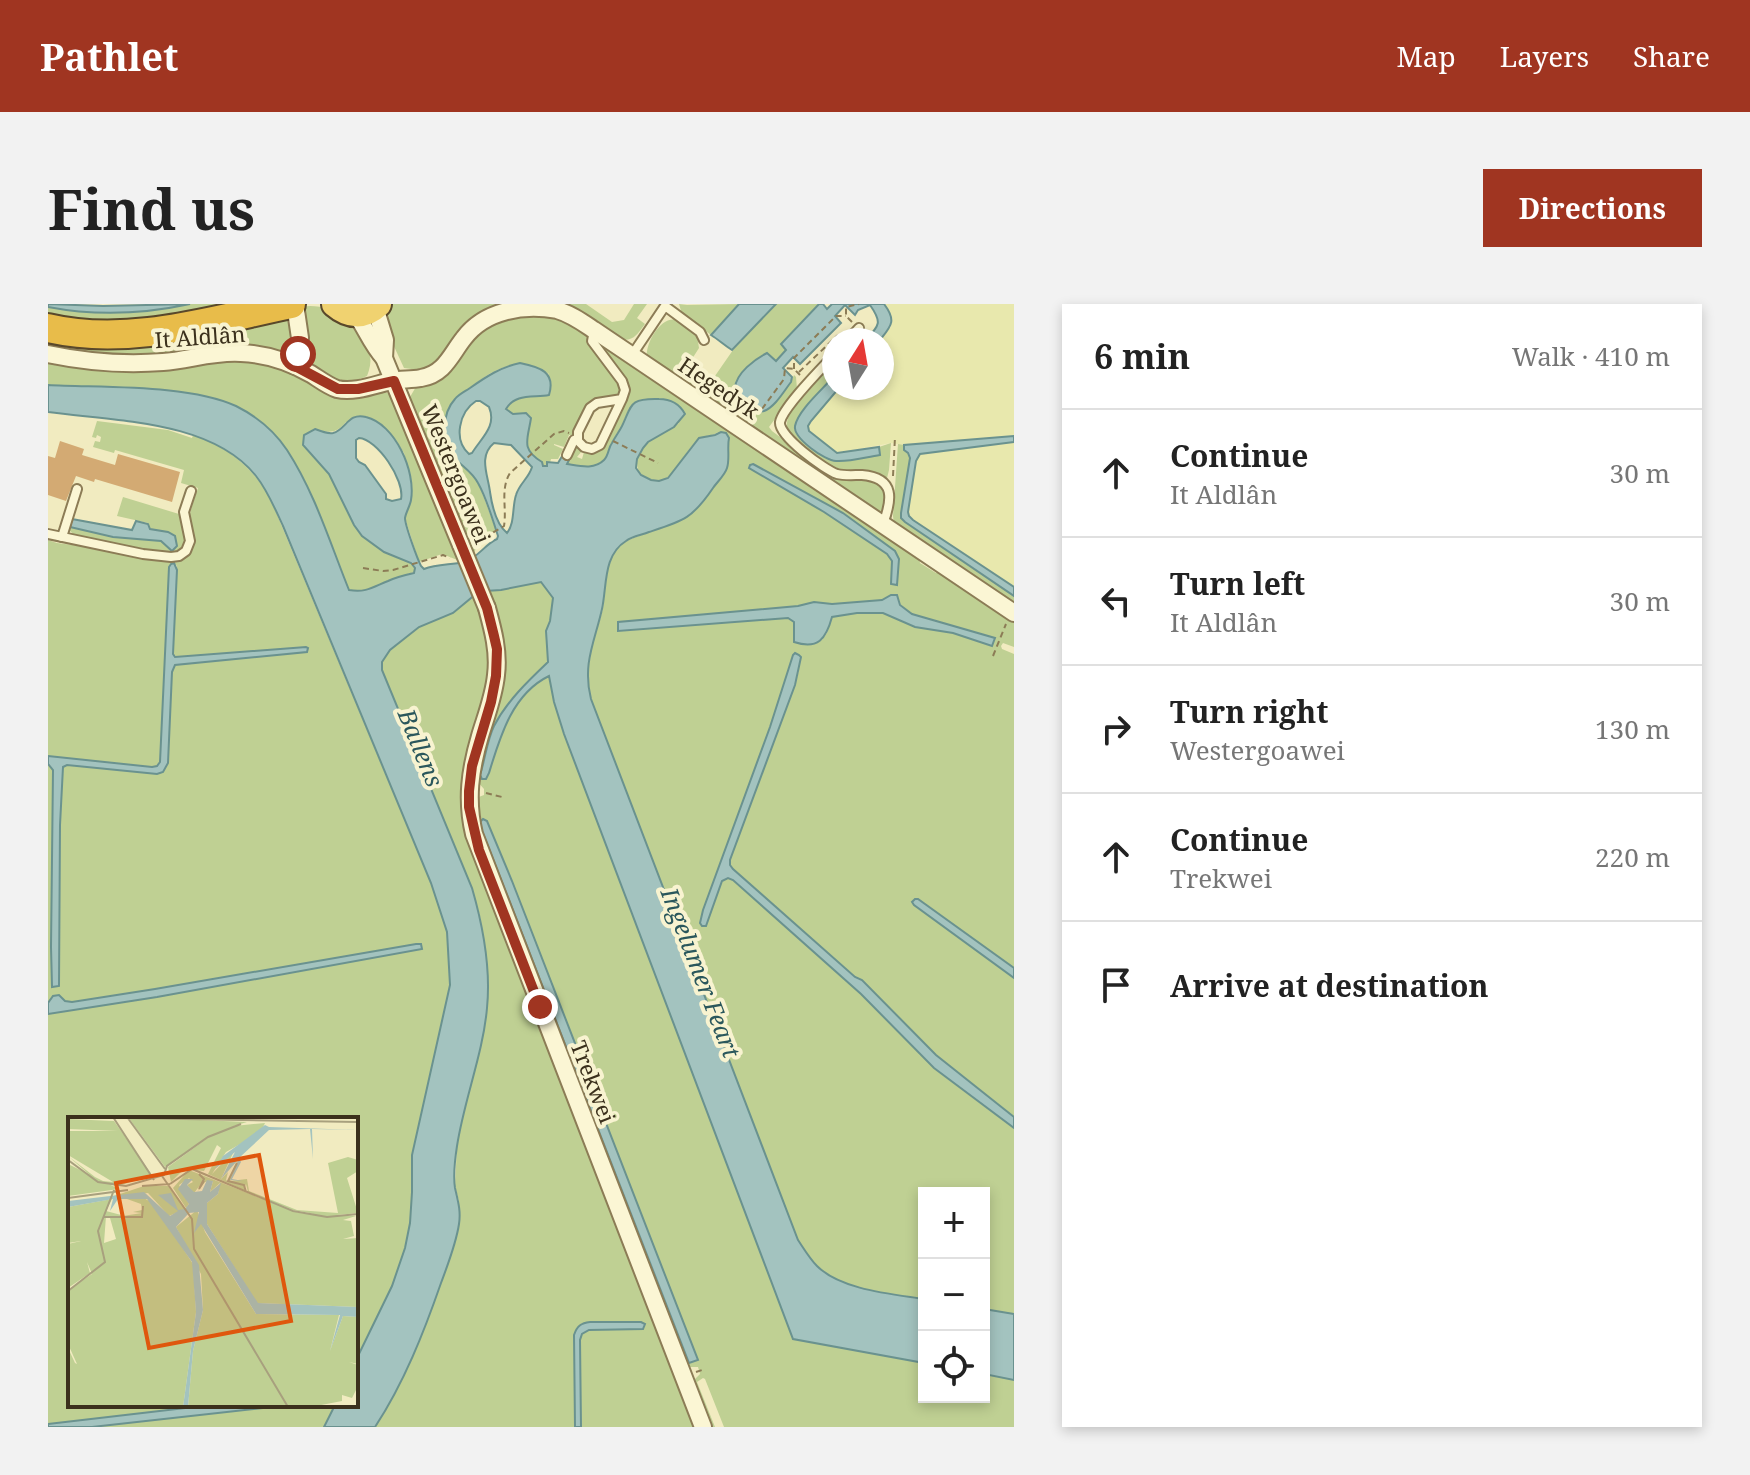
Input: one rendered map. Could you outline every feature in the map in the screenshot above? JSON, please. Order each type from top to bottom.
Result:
[{"type":"highway","points":[[48,328],[104,334],[134,333],[293,304]]},
{"type":"street","points":[[293,304],[300,338],[295,366]]},
{"type":"street","name":"Hegedyk","points":[[394,381],[435,374],[471,330],[487,317],[507,309],[528,306],[566,313],[1013,612]]},
{"type":"street","name":"Westergoawei","points":[[361,307],[364,327],[372,345],[384,358],[487,608]]},
{"type":"street","name":"It Aldlân","points":[[48,354],[125,363],[165,362],[242,353],[270,357],[295,366],[338,389],[358,389],[394,381]]},
{"type":"street","name":"Trekwei","points":[[487,608],[497,662],[494,688],[470,778],[469,807],[474,834],[703,1427]]},
{"type":"lane","points":[[632,355],[665,306],[700,332],[704,340]]},
{"type":"lane","points":[[577,437],[580,445],[588,449],[600,445],[625,390],[592,341],[594,330]]},
{"type":"lane","points":[[822,368],[788,408],[780,421],[781,431],[789,441],[833,472],[882,481],[890,492],[883,525]]},
{"type":"lane","points":[[567,455],[593,405],[622,399]]},
{"type":"lane","points":[[62,537],[77,489]]},
{"type":"lane","points":[[48,534],[143,554],[179,556],[186,551],[190,541],[184,512],[191,491]]},
{"type":"path","points":[[846,316],[847,306],[859,304]]},
{"type":"path","points":[[808,383],[794,369],[794,358],[835,317],[846,316],[859,328]]},
{"type":"path","points":[[798,373],[822,350]]},
{"type":"path","points":[[762,409],[784,379],[784,369],[794,369]]},
{"type":"path","points":[[363,568],[388,571],[443,555],[466,552],[504,526],[504,489],[510,473],[557,432],[564,431],[577,437]]},
{"type":"path","points":[[890,492],[895,437]]},
{"type":"path","points":[[612,440],[658,463]]},
{"type":"path","points":[[993,656],[1013,612]]},
{"type":"path","points":[[484,792],[502,797]]},
{"type":"path","points":[[699,1371],[705,1369]]},
{"type":"green space","points":[[190,304],[270,304],[205,318],[48,322],[48,307],[119,313]]},
{"type":"green space","points":[[386,304],[502,304],[489,310],[435,365],[419,370],[404,368],[385,327]]},
{"type":"green space","points":[[560,304],[586,304],[612,322],[624,320],[634,304],[647,304],[637,318],[645,324],[631,338],[619,339]]},
{"type":"green space","points":[[679,304],[739,304],[711,335],[682,314]]},
{"type":"green space","points":[[776,304],[819,304],[781,344],[787,350],[776,361],[735,386],[737,412],[741,415],[762,412],[794,375],[797,389],[769,427],[832,476],[879,484],[885,505],[876,513],[647,357],[651,339],[659,327],[670,320],[679,321],[697,335],[699,348],[685,370],[708,386],[733,350]]},
{"type":"green space","points":[[884,304],[1014,304],[1014,436],[904,445],[891,443],[837,453],[809,431],[811,421],[829,400],[894,400],[894,328],[890,328],[889,310]]},
{"type":"green space","points":[[300,307],[335,311],[353,325],[369,352],[367,376],[358,380],[341,380],[303,361]]},
{"type":"green space","points":[[291,308],[295,333],[290,352],[283,355],[134,357],[48,348],[48,340]]},
{"type":"green space","points":[[540,312],[564,318],[585,331],[588,342],[619,383],[620,394],[589,403],[564,447],[554,444],[563,449],[558,459],[551,459],[543,466],[527,448],[531,417],[506,410],[520,398],[539,396],[549,374],[522,365],[510,366],[489,374],[456,398],[451,454],[478,482],[496,530],[480,540],[473,555],[409,406],[410,397],[417,385],[493,322]]},
{"type":"green space","points":[[595,340],[918,555],[920,563],[936,573],[944,572],[1014,620],[1014,647],[1003,643],[1001,646],[1014,654],[1014,968],[918,899],[915,899],[914,905],[1014,978],[1014,1117],[936,1055],[862,980],[730,865],[795,685],[799,655],[793,655],[700,923],[706,925],[722,881],[733,880],[861,994],[934,1068],[1014,1128],[1014,1314],[990,1310],[990,1187],[918,1187],[918,1298],[868,1290],[839,1281],[817,1266],[798,1240],[591,699],[589,663],[611,559],[621,544],[639,536],[718,432],[697,441],[669,476],[662,480],[649,480],[639,471],[638,456],[651,440],[679,423],[629,408],[604,460],[589,466],[566,464],[576,445],[582,451],[577,457],[582,459],[584,452],[592,453],[602,448],[628,391],[627,384]],"holes":[[[757,466],[843,513],[899,559],[891,584],[892,561],[887,554]],[[889,597],[912,614],[995,639],[991,646],[953,633],[915,627],[883,613],[832,617],[822,640],[794,641],[794,622],[788,618],[618,630],[619,622],[809,604],[867,603]]]},
{"type":"green space","points":[[223,359],[265,362],[292,373],[380,390],[397,397],[460,561],[442,554],[419,562],[405,518],[412,488],[404,453],[382,427],[346,422],[332,432],[315,429],[316,460],[329,474],[354,525],[362,536],[384,552],[411,563],[415,568],[414,572],[370,589],[349,590],[314,500],[297,466],[277,437],[250,415],[236,407],[194,394],[144,388],[48,385],[48,361]]},
{"type":"green space","points":[[822,376],[822,390],[799,416],[802,441],[827,459],[836,461],[880,455],[879,447],[891,443],[887,478],[835,470],[815,458],[790,435],[787,420]]},
{"type":"green space","points":[[97,421],[168,430],[192,438],[193,435],[235,457],[268,493],[431,883],[447,932],[450,985],[412,1155],[410,1223],[405,1248],[392,1286],[358,1356],[358,1117],[68,1117],[68,1407],[194,1407],[48,1424],[48,1014],[422,948],[72,1002],[58,995],[48,1003],[48,764],[53,770],[53,986],[59,985],[63,767],[163,772],[172,672],[175,665],[184,663],[173,655],[177,566],[171,564],[160,762],[152,767],[48,756],[48,540],[181,559],[194,545],[189,520],[198,488],[181,483],[184,470],[115,450],[114,453],[93,447],[101,437],[92,437]]},
{"type":"green space","points":[[1014,442],[1014,587],[913,520],[908,512],[916,461],[920,454]]},
{"type":"green space","points":[[898,444],[904,445],[910,458],[901,513],[905,522],[1014,596],[1014,606],[894,525]]},
{"type":"green space","points":[[123,497],[179,514],[187,538],[182,549],[176,553],[144,551],[80,538],[70,531],[70,527],[113,537],[161,541],[166,545],[177,542],[169,534],[150,529],[148,523],[117,516]]},
{"type":"green space","points":[[542,581],[553,598],[546,631],[548,662],[518,692],[499,717],[490,737],[481,778],[486,779],[489,773],[503,731],[517,705],[549,675],[564,734],[793,1339],[918,1362],[918,1403],[990,1403],[990,1375],[1014,1380],[1014,1427],[724,1427],[703,1378],[697,1382],[715,1427],[707,1427],[693,1381],[700,1374],[698,1367],[687,1367],[480,838],[476,798],[484,795],[484,789],[476,780],[504,668],[502,636],[485,591]],"holes":[[[479,823],[553,991],[697,1360],[689,1363]]]},
{"type":"green space","points":[[476,594],[493,660],[464,792],[700,1427],[581,1427],[582,1334],[589,1330],[644,1329],[641,1322],[582,1323],[574,1335],[575,1427],[375,1427],[401,1380],[430,1314],[454,1245],[459,1201],[455,1186],[457,1146],[477,1057],[488,983],[480,916],[472,888],[382,670],[382,662],[390,650],[419,626],[453,613]]},
{"type":"green space","points":[[272,1407],[334,1407],[324,1427],[92,1427]]},
{"type":"water","points":[[48,304],[190,304],[137,312],[101,313],[48,307]]},
{"type":"water","points":[[739,304],[776,304],[732,350],[711,335]]},
{"type":"water","points":[[819,304],[827,309],[832,304],[884,304],[891,319],[888,328],[876,328],[878,320],[870,305],[858,310],[855,315],[845,305],[835,316],[841,323],[836,328],[822,328],[822,342],[800,364],[793,357],[783,368],[792,377],[791,382],[776,402],[764,411],[745,415],[739,413],[735,388],[742,372],[767,353],[776,361],[786,350],[781,344]]},
{"type":"water","points":[[520,363],[534,366],[548,376],[551,387],[549,395],[520,398],[506,409],[513,414],[526,413],[531,418],[528,448],[543,466],[547,466],[547,462],[558,463],[564,453],[571,456],[567,464],[587,466],[600,463],[607,456],[630,408],[642,400],[670,401],[685,414],[674,427],[648,442],[637,459],[636,468],[651,480],[668,478],[699,438],[721,432],[729,438],[726,471],[692,513],[679,521],[628,539],[613,554],[589,664],[591,699],[798,1240],[817,1266],[839,1281],[868,1290],[918,1298],[918,1362],[793,1339],[564,734],[549,676],[536,684],[517,705],[503,731],[486,779],[480,775],[499,717],[518,692],[548,662],[546,631],[553,598],[541,582],[476,594],[453,613],[419,627],[390,650],[382,662],[382,670],[472,888],[485,947],[487,1008],[456,1156],[454,1183],[460,1215],[458,1231],[428,1320],[404,1375],[375,1427],[324,1427],[334,1407],[358,1407],[358,1356],[392,1286],[405,1248],[410,1223],[412,1155],[450,985],[447,932],[431,883],[283,526],[256,476],[237,458],[214,444],[188,434],[131,421],[48,412],[48,385],[170,390],[216,399],[251,415],[271,431],[297,466],[349,590],[360,591],[414,573],[415,568],[362,536],[329,474],[303,445],[304,435],[315,429],[333,433],[360,416],[376,421],[394,439],[407,463],[412,488],[405,518],[421,566],[424,569],[464,562],[498,536],[478,483],[449,450],[445,419],[458,396],[488,376]],"holes":[[[476,401],[489,407],[490,426],[469,454],[461,441],[462,419]],[[356,440],[366,440],[374,445],[394,472],[401,499],[386,499],[386,494],[365,465],[356,458]],[[494,443],[511,445],[532,467],[517,491],[507,533],[497,520],[485,460]]]},
{"type":"water","points":[[822,389],[822,400],[829,400],[811,421],[809,431],[837,453],[879,447],[880,455],[836,461],[811,448],[799,437],[795,426]]},
{"type":"water","points":[[1014,436],[1014,442],[920,454],[916,461],[908,512],[913,520],[1014,587],[1014,596],[905,522],[901,513],[910,458],[904,445]]},
{"type":"water","points":[[753,464],[843,513],[895,551],[899,559],[897,585],[891,584],[892,561],[887,554],[749,468]]},
{"type":"water","points":[[72,519],[132,530],[136,521],[148,524],[150,529],[175,536],[177,546],[172,551],[161,541],[113,537],[70,527]]},
{"type":"water","points":[[174,563],[177,570],[175,657],[306,647],[307,652],[175,665],[172,672],[168,763],[163,772],[63,767],[59,986],[52,987],[53,770],[48,764],[48,756],[152,767],[160,762],[169,567]]},
{"type":"water","points":[[897,595],[900,605],[912,614],[995,638],[992,646],[953,633],[915,627],[883,613],[832,617],[824,637],[809,645],[794,642],[794,622],[788,618],[618,631],[618,622],[814,602],[832,604],[882,600]]},
{"type":"water","points":[[795,653],[801,657],[795,685],[730,865],[862,980],[936,1055],[1014,1117],[1014,1128],[934,1068],[861,994],[733,880],[728,878],[722,881],[706,926],[700,923]]},
{"type":"water","points":[[483,819],[487,821],[512,881],[698,1360],[689,1363],[479,823]]},
{"type":"water","points":[[915,899],[1014,968],[1014,978],[914,905],[912,902]]},
{"type":"water","points":[[421,944],[422,949],[48,1014],[48,1003],[53,996],[59,995],[65,1001],[72,1002]]},
{"type":"water","points":[[990,1310],[1014,1314],[1014,1380],[990,1375]]},
{"type":"water","points":[[590,1322],[645,1324],[643,1329],[589,1330],[582,1334],[581,1427],[575,1427],[574,1335],[576,1329]]},
{"type":"water","points":[[194,1407],[272,1407],[92,1427],[48,1427],[48,1424]]},
{"type":"building","points":[[60,441],[84,449],[82,455],[115,465],[118,454],[180,472],[172,502],[76,476],[66,501],[48,495],[48,456],[55,458]]},
{"type":"route","points":[[298,354],[295,366],[338,389],[358,389],[394,381],[487,608],[497,649],[496,676],[472,766],[469,807],[479,850],[540,1007]]},
{"type":"water label","name":"Ballens","points":[[420,748]]},
{"type":"water label","name":"Ingelumer Feart","points":[[700,973]]}]
